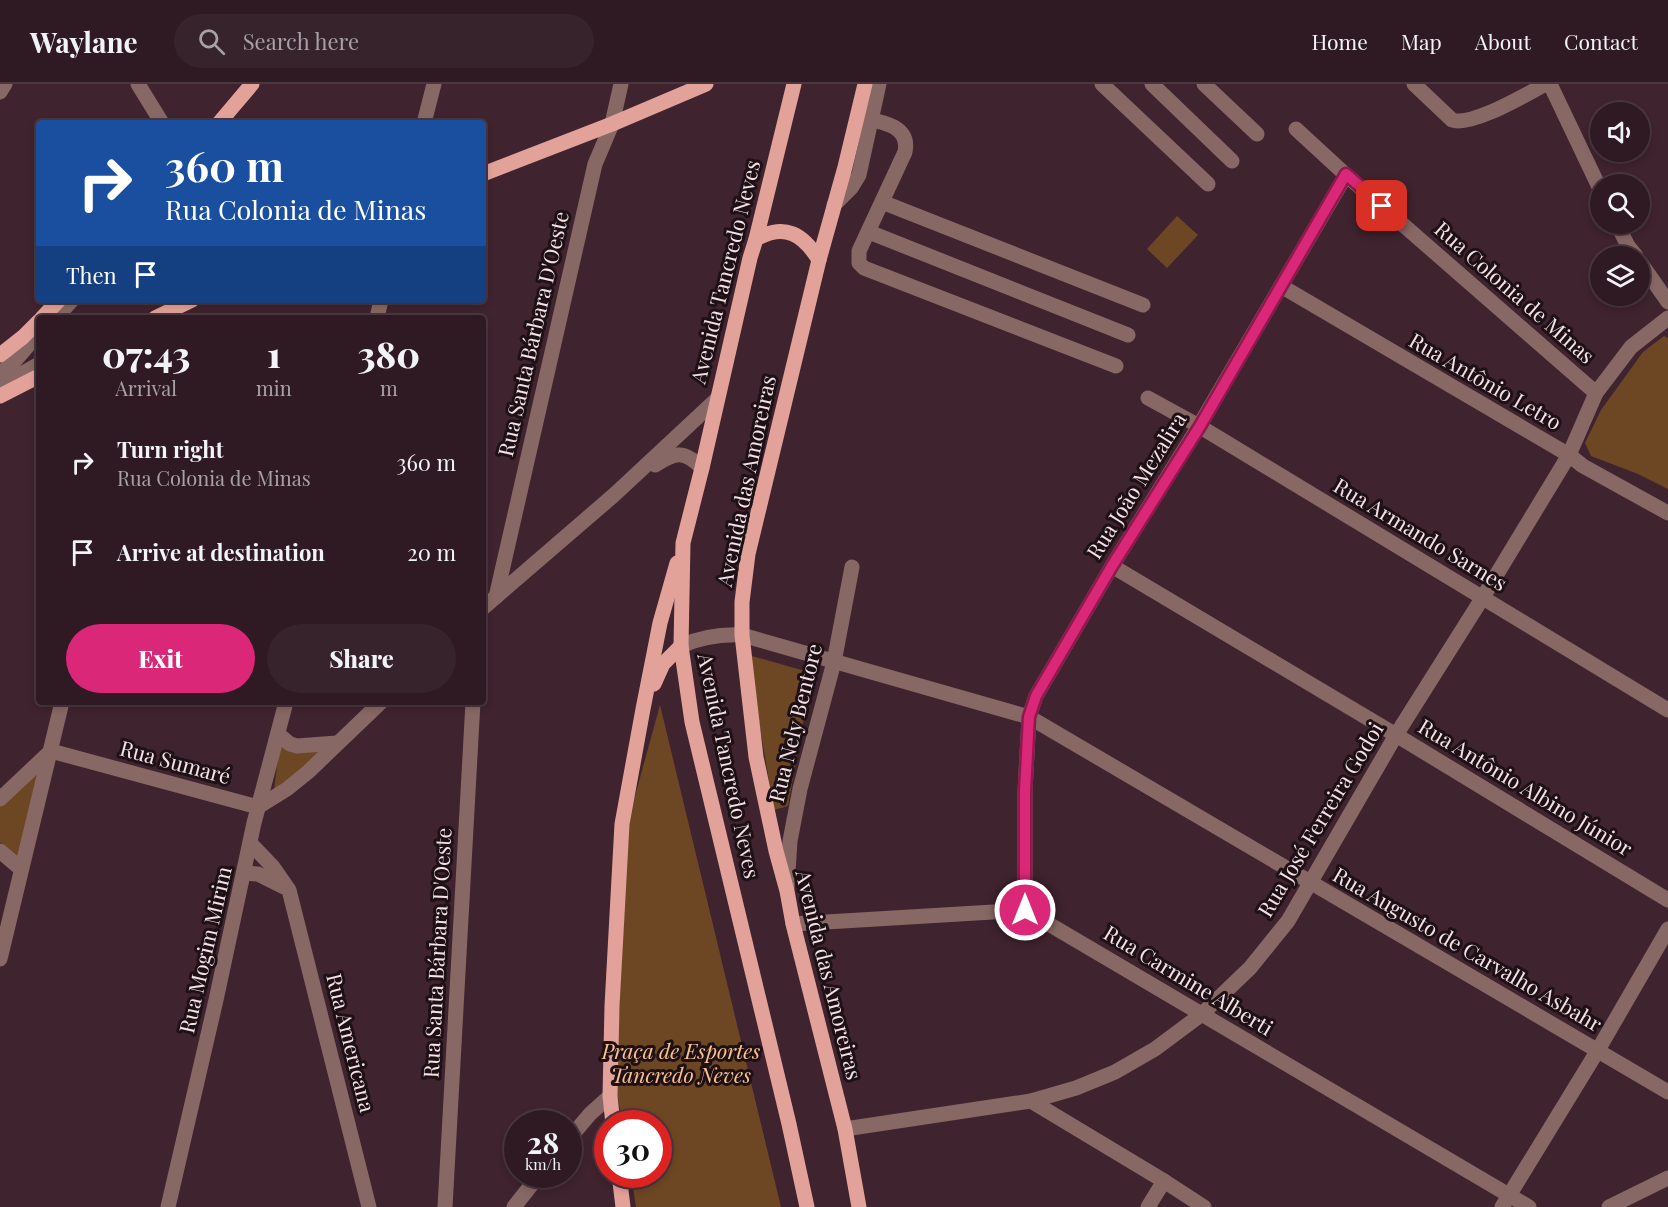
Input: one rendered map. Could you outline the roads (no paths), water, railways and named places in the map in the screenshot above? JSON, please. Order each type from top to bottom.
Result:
[{"type":"main road","points":[[222,120],[252,84]]},
{"type":"main road","points":[[486,173],[612,124],[706,84]]},
{"type":"main road","name":"Avenida das Amoreiras","points":[[860,1207],[844,1128],[793,924],[756,758],[742,635],[742,602],[748,554],[819,260],[834,205],[865,118],[865,84]]},
{"type":"main road","name":"Avenida Tancredo Neves","points":[[793,85],[682,543],[681,646],[692,722],[807,1207]]},
{"type":"main road","points":[[756,239],[766,234],[784,231],[798,235],[810,246],[819,260]]},
{"type":"main road","points":[[44,315],[56,303]]},
{"type":"main road","points":[[161,315],[186,303]]},
{"type":"main road","points":[[0,355],[36,323]]},
{"type":"main road","points":[[0,396],[36,373]]},
{"type":"main road","points":[[612,1110],[613,994],[622,824],[660,623],[682,543]]},
{"type":"main road","points":[[643,709],[663,664],[681,646]]},
{"type":"main road","points":[[621,1188],[623,1207]]},
{"type":"street","points":[[0,92],[5,84]]},
{"type":"street","points":[[138,84],[160,120]]},
{"type":"street","points":[[425,120],[434,84]]},
{"type":"street","name":"Rua Santa Bárbara D'Oeste","points":[[496,597],[595,164],[612,124],[621,84]]},
{"type":"street","points":[[879,84],[865,118],[901,131],[906,146],[858,255],[859,263],[864,268],[1116,366]]},
{"type":"street","points":[[1102,84],[1208,184]]},
{"type":"street","points":[[1152,84],[1232,161]]},
{"type":"street","points":[[1204,84],[1257,134]]},
{"type":"street","points":[[1414,84],[1452,120],[1460,122],[1477,118],[1548,84],[1593,174]]},
{"type":"street","name":"Rua Colonia de Minas","points":[[1296,129],[1596,393]]},
{"type":"street","name":"Rua João Mezalira","points":[[1025,910],[1025,791],[1029,717],[1036,696],[1112,566],[1200,426],[1346,174]]},
{"type":"street","points":[[882,202],[1143,305]]},
{"type":"street","points":[[869,232],[1128,335]]},
{"type":"street","points":[[1650,276],[1668,302]]},
{"type":"street","name":"Rua Antônio Letro","points":[[1281,286],[1569,455],[1583,466],[1668,513]]},
{"type":"street","points":[[59,315],[69,303]]},
{"type":"street","name":"Rua José Ferreira Godoi","points":[[844,1128],[1031,1101],[1076,1088],[1115,1072],[1155,1049],[1202,1014],[1250,968],[1288,921],[1396,735],[1569,455],[1596,393],[1631,347],[1668,318]]},
{"type":"street","points":[[0,373],[12,364],[36,336]]},
{"type":"street","points":[[0,386],[36,373]]},
{"type":"street","name":"Rua Armando Sarnes","points":[[1148,398],[1200,426],[1668,710]]},
{"type":"street","points":[[486,605],[614,495],[717,399]]},
{"type":"street","points":[[629,480],[671,455],[686,455],[702,468]]},
{"type":"street","name":"Rua Antônio Albino Júnior","points":[[1112,566],[1668,900]]},
{"type":"street","name":"Rua Nely Bentore","points":[[787,891],[790,841],[800,789],[834,662],[852,567]]},
{"type":"street","name":"Rua Augusto de Carvalho Asbahr","points":[[681,646],[711,636],[742,635],[1029,717],[1668,1092]]},
{"type":"street","points":[[0,959],[61,705]]},
{"type":"street","name":"Rua Mogim Mirim","points":[[168,1207],[258,807],[285,705]]},
{"type":"street","points":[[258,807],[287,789],[308,772],[378,705]]},
{"type":"street","name":"Rua Santa Bárbara D'Oeste","points":[[445,1207],[473,705]]},
{"type":"street","points":[[279,734],[290,744],[297,746],[337,743]]},
{"type":"street","points":[[0,799],[51,751]]},
{"type":"street","name":"Rua Sumaré","points":[[51,751],[258,807]]},
{"type":"street","name":"Rua Americana","points":[[251,844],[273,867],[289,890],[369,1207]]},
{"type":"street","points":[[0,852],[21,868]]},
{"type":"street","points":[[244,873],[258,874],[289,890]]},
{"type":"street","points":[[793,924],[1025,910]]},
{"type":"street","name":"Rua Carmine Alberti","points":[[1025,910],[1202,1014],[1505,1202],[1529,1207]]},
{"type":"street","points":[[1505,1202],[1599,1050],[1668,929]]},
{"type":"street","points":[[582,1123],[610,1096]]},
{"type":"street","points":[[1031,1101],[1204,1207]]},
{"type":"street","points":[[1609,1207],[1668,1178]]},
{"type":"street","points":[[1148,1207],[1164,1181]]},
{"type":"street","points":[[514,1207],[529,1188]]},
{"type":"park label","name":"Praça de Esportes Tancredo Neves","points":[[681,1064]]}]
